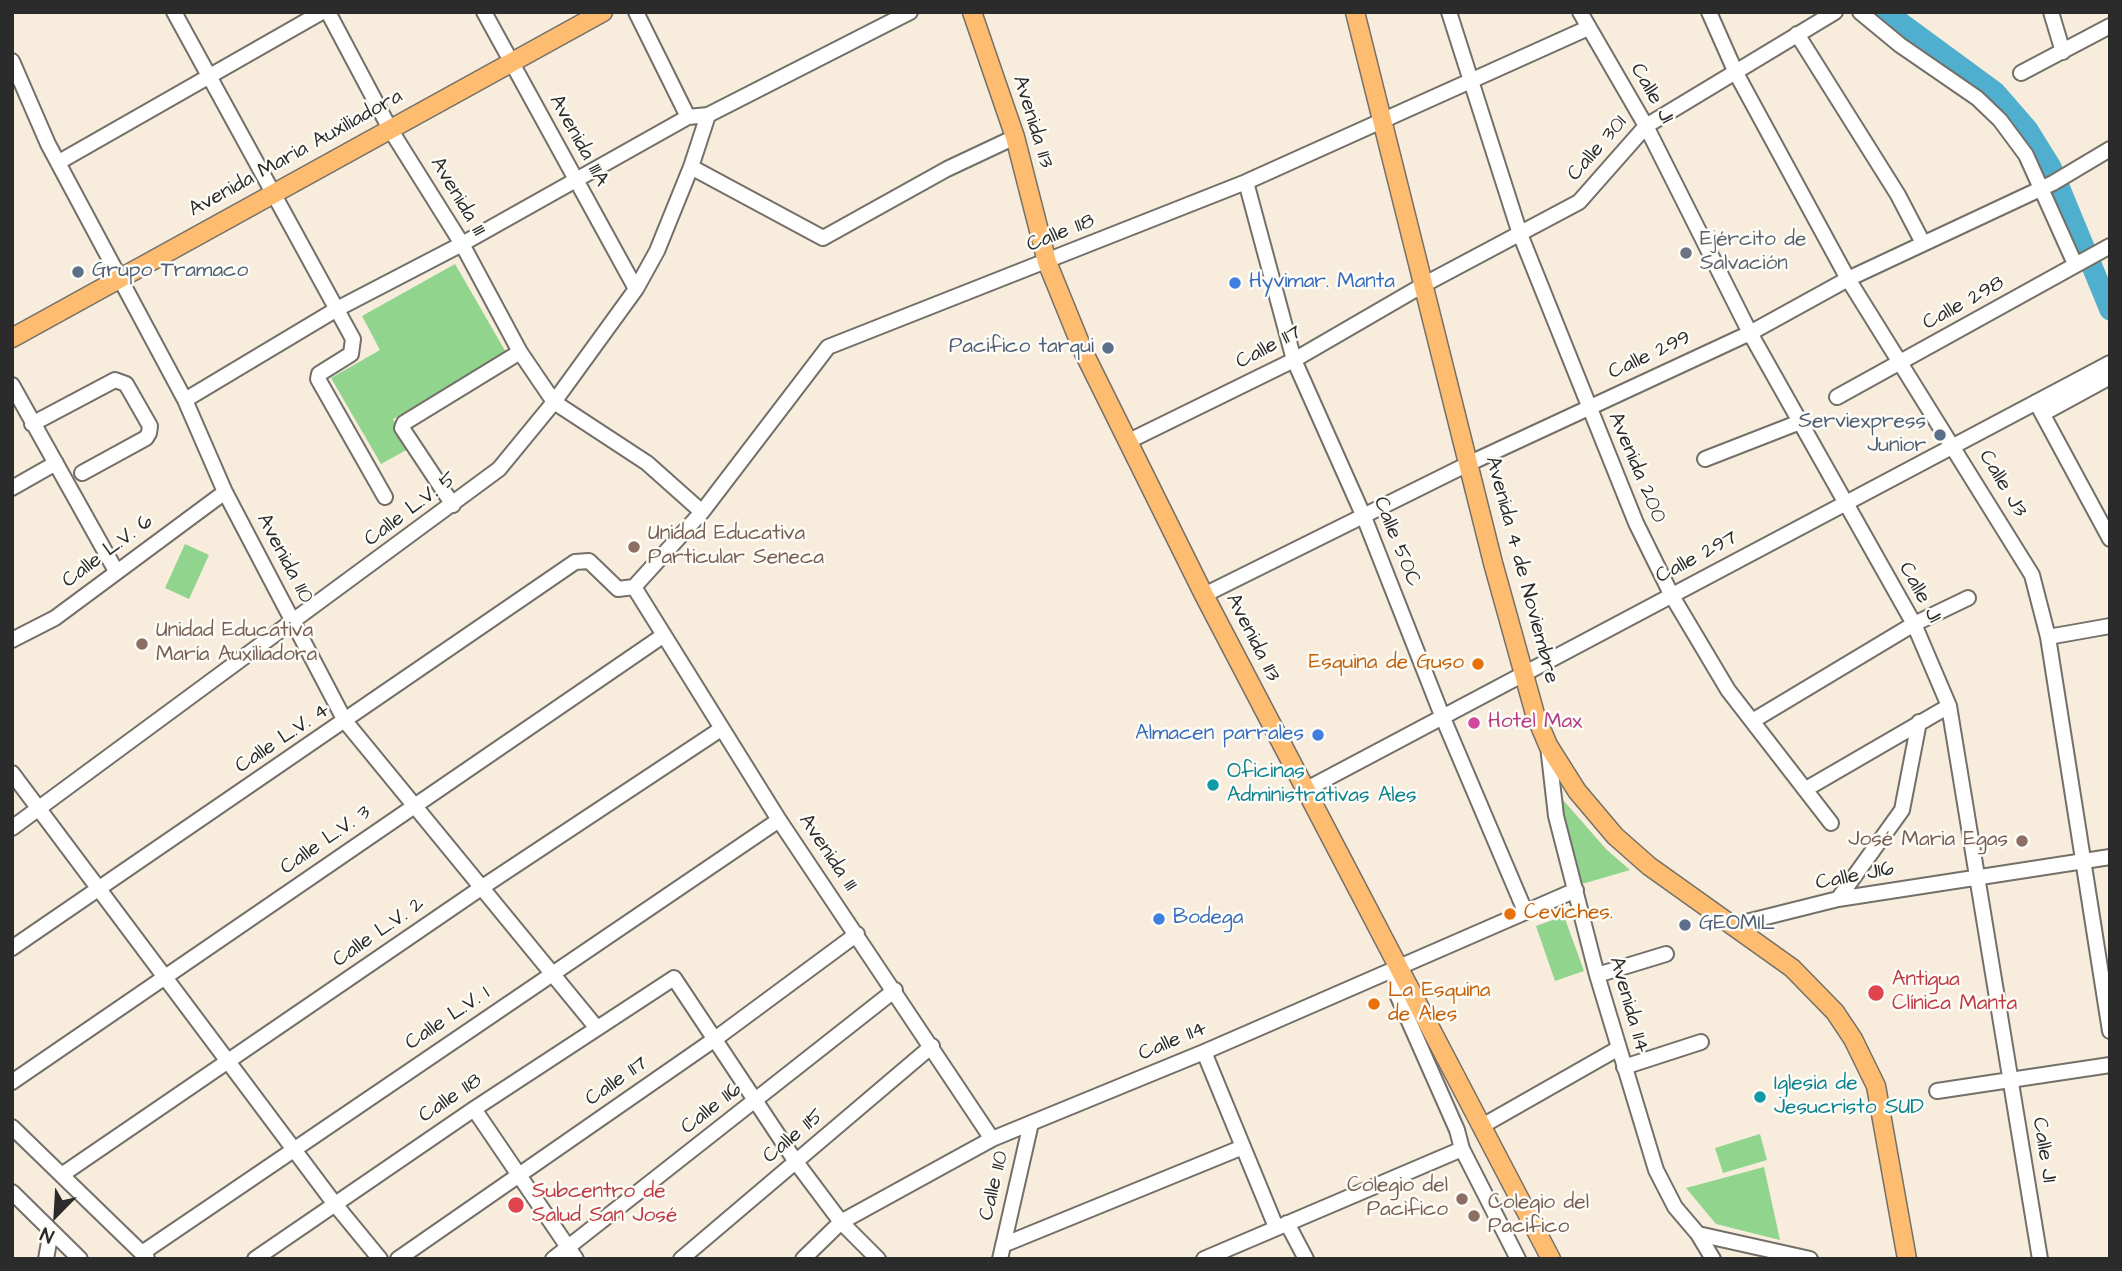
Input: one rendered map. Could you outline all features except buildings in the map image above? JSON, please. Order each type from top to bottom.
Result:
[{"type":"main road","name":"Avenida Maria Auxiliadora","points":[[12,338],[603,12]]},
{"type":"main road","name":"Avenida 113","points":[[972,12],[1015,137],[1047,262],[1084,353],[1204,595],[1551,1259]]},
{"type":"main road","name":"Avenida 4 de Noviembre","points":[[1356,12],[1525,674],[1548,745],[1577,791],[1615,835],[1649,866],[1734,925],[1815,988],[1835,1012],[1866,1063],[1875,1086],[1907,1259]]},
{"type":"street","points":[[174,12],[337,309],[353,346],[351,354],[319,374],[318,379],[385,497]]},
{"type":"street","points":[[59,162],[322,12]]},
{"type":"street","name":"Avenida 111","points":[[328,12],[390,129],[462,244],[520,352],[554,402]]},
{"type":"street","name":"Avenida 111A","points":[[484,12],[509,62],[636,289]]},
{"type":"street","points":[[636,12],[688,117]]},
{"type":"street","points":[[185,400],[337,309],[462,244],[688,117],[708,115],[910,12]]},
{"type":"street","name":"Avenida 200","points":[[1449,12],[1520,234],[1636,523],[1672,596],[1728,690],[1754,720],[1831,823]]},
{"type":"street","name":"Calle J1","points":[[1580,12],[1646,126],[1750,332],[1914,624],[1949,706],[2040,1259]]},
{"type":"street","name":"Calle J3","points":[[1709,12],[1736,73],[1848,279],[2032,575],[2048,637],[2110,1031]]},
{"type":"street","name":"Calle 301","points":[[1425,284],[1579,202],[1646,126],[1835,12]]},
{"type":"street","points":[[1860,12],[1900,45],[1977,98],[2000,120],[2048,185],[2076,264]]},
{"type":"street","points":[[2051,12],[2063,52]]},
{"type":"street","points":[[2021,73],[2110,26]]},
{"type":"street","name":"Calle 118","points":[[634,587],[702,512],[828,347],[1246,182],[1588,28]]},
{"type":"street","points":[[1797,34],[1898,195],[1923,243]]},
{"type":"street","name":"Avenida 110","points":[[12,61],[118,278],[185,400],[225,492],[345,721],[412,807],[554,973],[596,1027]]},
{"type":"street","name":"Calle L.V. 5","points":[[12,828],[40,810],[499,469],[554,402],[636,289],[657,251],[691,167],[708,115]]},
{"type":"street","points":[[691,167],[822,239],[947,169],[1015,137]]},
{"type":"street","name":"Calle 299","points":[[1204,595],[1470,463],[1750,332],[1848,279],[2048,185],[2110,149]]},
{"type":"street","name":"Calle 50C","points":[[1246,182],[1294,360],[1364,517],[1443,718],[1525,911]]},
{"type":"street","name":"Calle 298","points":[[1837,397],[2110,246]]},
{"type":"street","name":"Calle 117","points":[[1129,441],[1294,360],[1425,284]]},
{"type":"street","points":[[453,505],[402,428],[404,423],[520,352]]},
{"type":"street","name":"Calle 297","points":[[1305,790],[1953,445],[2040,407],[2110,363]]},
{"type":"street","points":[[2110,377],[2040,407],[2110,539]]},
{"type":"street","points":[[32,424],[115,380],[126,384],[150,426],[149,433],[146,438],[82,473]]},
{"type":"street","points":[[12,385],[116,571]]},
{"type":"street","points":[[554,402],[648,463],[702,512]]},
{"type":"street","points":[[1705,459],[1800,422]]},
{"type":"street","points":[[12,488],[56,463]]},
{"type":"street","name":"Calle L.V. 6","points":[[12,640],[55,618],[225,492]]},
{"type":"street","name":"Calle L.V. 4","points":[[12,948],[575,562],[589,561],[618,589],[634,587]]},
{"type":"street","name":"Avenida 111","points":[[634,587],[779,820],[992,1139]]},
{"type":"street","points":[[1754,720],[1914,624],[1968,598]]},
{"type":"street","points":[[2048,637],[2110,626]]},
{"type":"street","name":"Calle L.V. 3","points":[[12,1082],[664,635]]},
{"type":"street","points":[[1806,789],[1949,706]]},
{"type":"street","points":[[1838,899],[1902,810],[1919,722]]},
{"type":"street","name":"Calle L.V. 2","points":[[63,1174],[481,888],[721,729]]},
{"type":"street","name":"Avenida 114","points":[[1548,745],[1552,798],[1597,975],[1624,1067],[1663,1188],[1698,1234],[1713,1259]]},
{"type":"street","points":[[12,773],[167,976],[334,1203],[380,1259]]},
{"type":"street","name":"Calle L.V. 1","points":[[145,1256],[293,1148],[779,820]]},
{"type":"street","name":"Calle J16","points":[[1734,925],[1838,899],[2110,857]]},
{"type":"street","name":"Calle 114","points":[[803,1259],[841,1223],[992,1139],[1204,1052],[1576,890]]},
{"type":"street","name":"Calle 117","points":[[398,1259],[715,1039],[857,934]]},
{"type":"street","points":[[1597,975],[1666,954]]},
{"type":"street","points":[[1397,968],[1396,992],[1457,1130],[1462,1149],[1517,1259]]},
{"type":"street","name":"Calle 118","points":[[255,1259],[596,1027],[674,978],[715,1039]]},
{"type":"street","name":"Calle 116","points":[[553,1259],[572,1254],[895,990]]},
{"type":"street","points":[[715,1039],[796,1163],[841,1223],[878,1259]]},
{"type":"street","points":[[1624,1067],[1701,1042]]},
{"type":"street","name":"Calle 115","points":[[681,1259],[932,1046]]},
{"type":"street","points":[[1482,1126],[1619,1048]]},
{"type":"street","points":[[1204,1052],[1243,1147],[1281,1225],[1306,1259]]},
{"type":"street","points":[[1937,1091],[2110,1065]]},
{"type":"street","points":[[474,1109],[572,1254]]},
{"type":"street","name":"Calle 110","points":[[1001,1252],[1031,1123]]},
{"type":"street","points":[[12,1127],[145,1256]]},
{"type":"street","points":[[1001,1252],[1243,1147]]},
{"type":"street","points":[[1210,1258],[1281,1225],[1462,1149]]},
{"type":"street","points":[[12,1192],[80,1259]]},
{"type":"street","points":[[46,1259],[51,1231]]},
{"type":"street","points":[[1698,1234],[1810,1259]]},
{"type":"green space","points":[[455,264],[507,354],[393,419],[410,448],[381,464],[331,378],[380,350],[362,316]]},
{"type":"green space","points":[[185,544],[209,555],[189,599],[165,588]]},
{"type":"green space","points":[[1556,792],[1606,849],[1630,870],[1582,884]]},
{"type":"green space","points":[[1564,916],[1584,971],[1555,981],[1536,926]]},
{"type":"green space","points":[[1760,1134],[1767,1160],[1723,1173],[1715,1148]]},
{"type":"green space","points":[[1764,1167],[1780,1240],[1716,1224],[1686,1188]]},
{"type":"waterway","points":[[1886,12],[1995,92],[2028,130],[2051,167],[2110,310]]},
{"type":"place","name":"Ejército de Salvación","points":[[1686,253]]},
{"type":"place","name":"Grupo Tramaco","points":[[78,272]]},
{"type":"place","name":"Hyvimar. Manta","points":[[1235,283]]},
{"type":"place","name":"Pacifico tarqui","points":[[1108,348]]},
{"type":"place","name":"Serviexpress Junior","points":[[1940,435]]},
{"type":"place","name":"Unidad Educativa Particular Seneca","points":[[634,547]]},
{"type":"place","name":"Unidad Educativa María Auxiliadora","points":[[142,644]]},
{"type":"place","name":"Esquina de Guso","points":[[1478,664]]},
{"type":"place","name":"Hotel Max","points":[[1474,723]]},
{"type":"place","name":"Almacen parrales","points":[[1318,735]]},
{"type":"place","name":"Oficinas Administrativas Ales","points":[[1213,785]]},
{"type":"place","name":"José Maria Egas","points":[[2022,841]]},
{"type":"place","name":"Ceviches.","points":[[1510,914]]},
{"type":"place","name":"Bodega","points":[[1159,919]]},
{"type":"place","name":"GEOMIL","points":[[1685,925]]},
{"type":"place","name":"Antigua Clínica Manta","points":[[1876,993]]},
{"type":"place","name":"La Esquina de Ales","points":[[1374,1004]]},
{"type":"place","name":"Iglesia de Jesucristo SUD","points":[[1760,1097]]},
{"type":"place","name":"Colegio del Pacìfico","points":[[1462,1199]]},
{"type":"place","name":"Subcentro de Salud San José","points":[[516,1205]]},
{"type":"place","name":"Colegio del Pacifico","points":[[1474,1216]]}]
